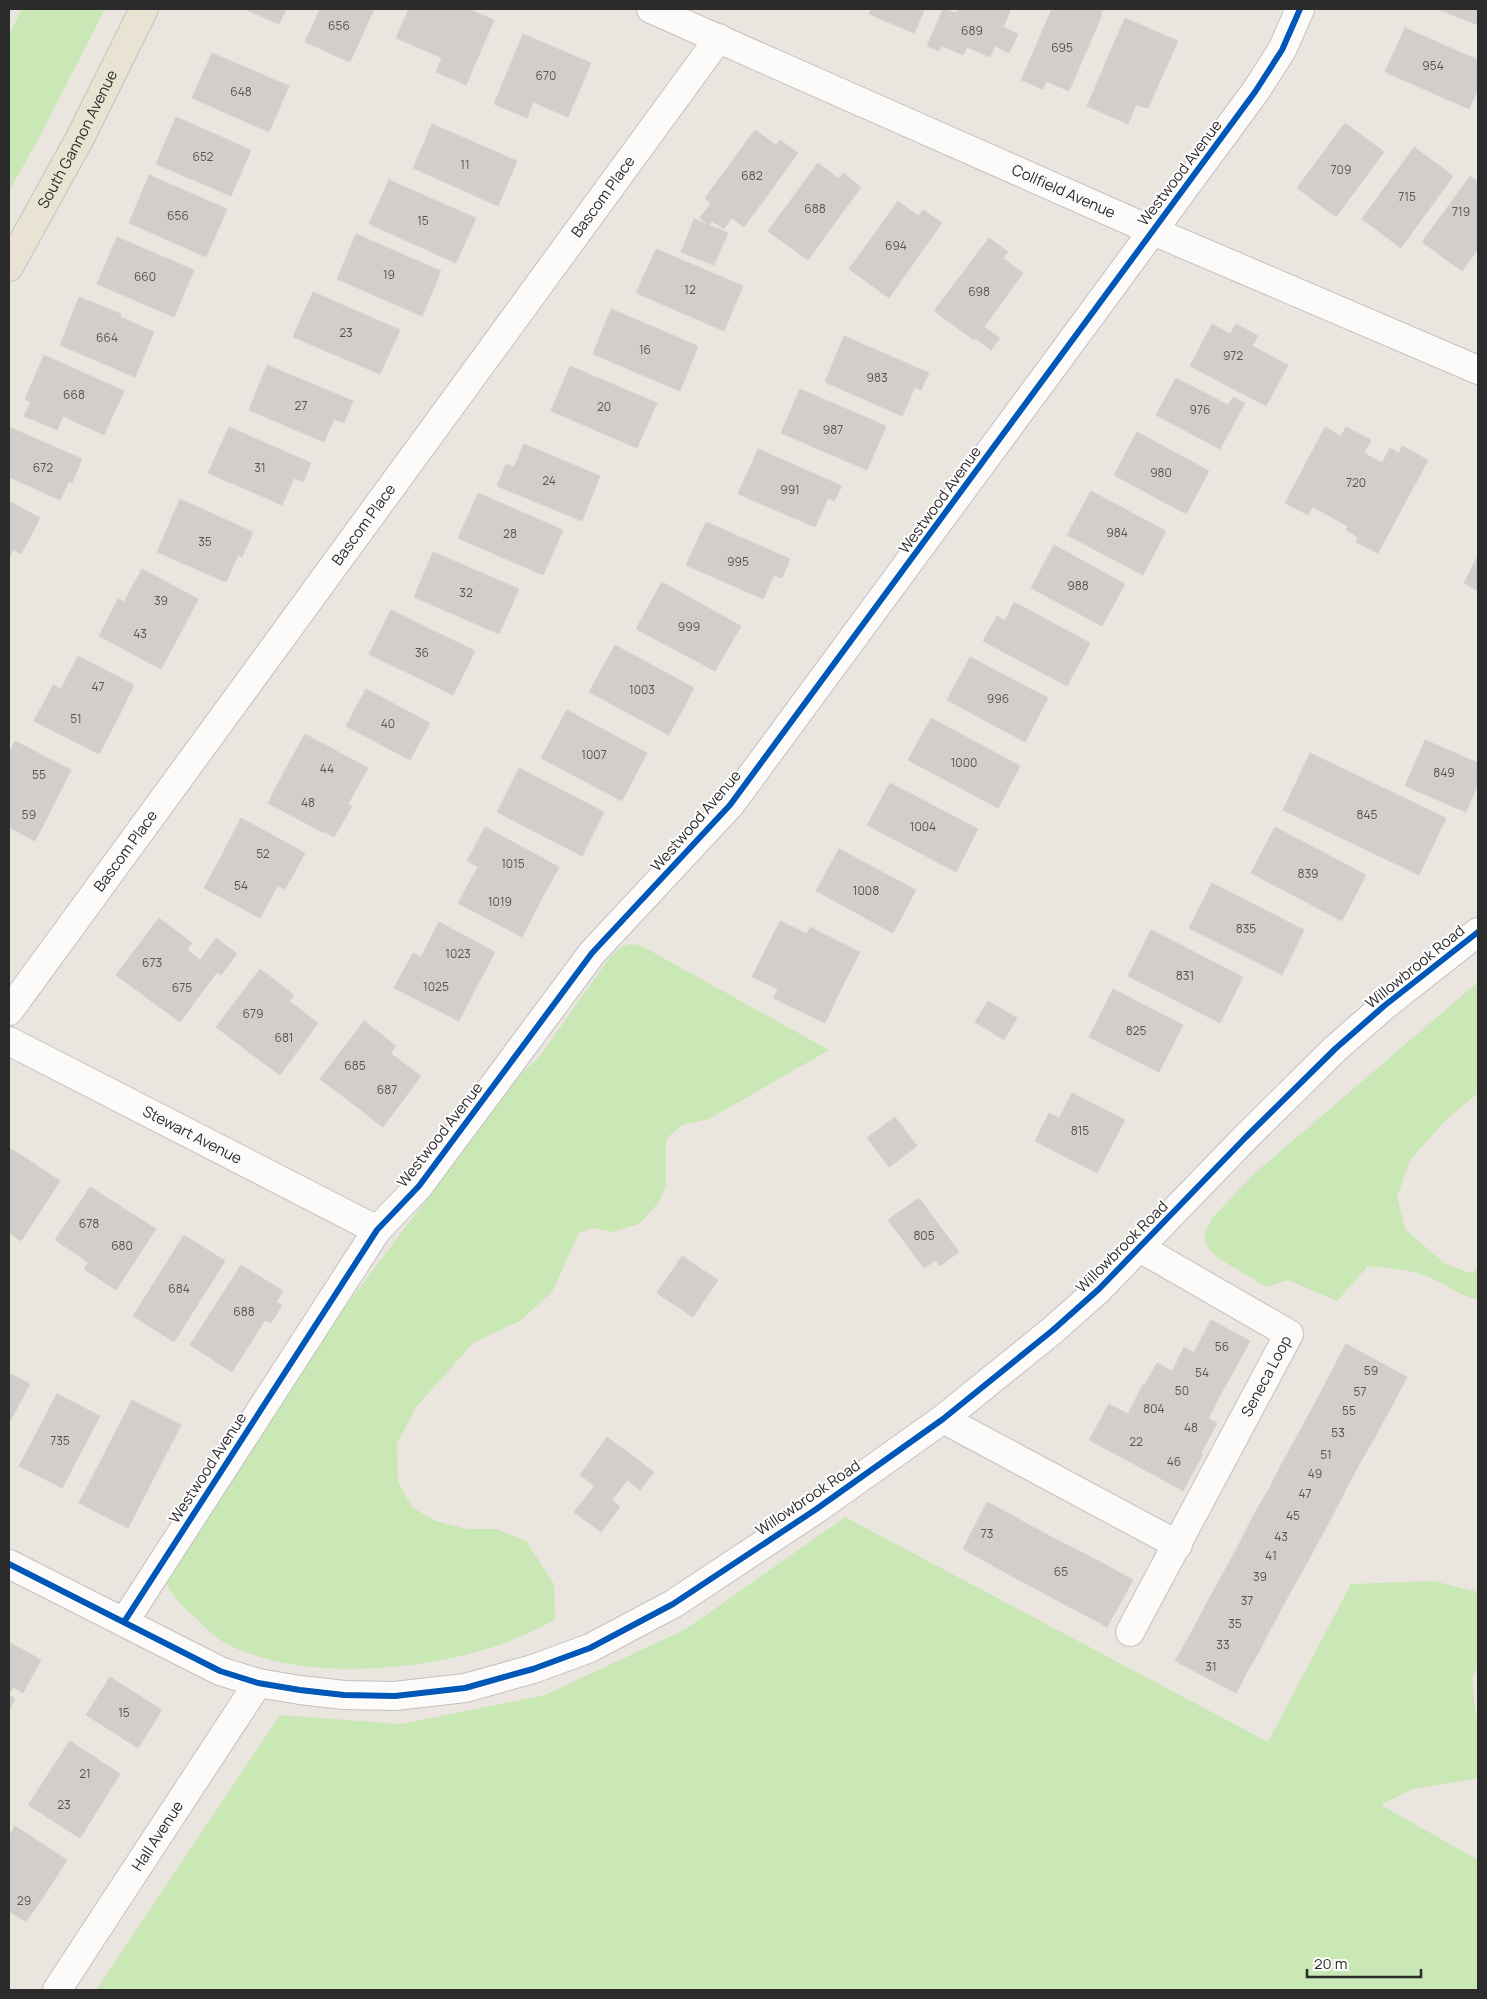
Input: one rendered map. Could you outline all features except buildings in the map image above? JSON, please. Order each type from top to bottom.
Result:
[{"type":"main road","name":"South Gannon Avenue","points":[[9,267],[80,138],[144,9]]},
{"type":"street","name":"Collfield Avenue","points":[[651,9],[1153,230],[1478,370]]},
{"type":"street","name":"Westwood Avenue","points":[[124,1622],[377,1230],[419,1186],[592,953],[730,805],[1255,92],[1282,50],[1300,9]]},
{"type":"street","name":"Bascom Place","points":[[9,1011],[719,38]]},
{"type":"street","name":"Willowbrook Road","points":[[9,1564],[220,1671],[258,1683],[344,1695],[396,1696],[465,1688],[533,1669],[590,1648],[673,1604],[815,1510],[943,1419],[1053,1330],[1099,1289],[1246,1137],[1335,1049],[1384,1006],[1478,932]]},
{"type":"street","name":"Stewart Avenue","points":[[9,1041],[377,1230]]},
{"type":"street","name":"Seneca Loop","points":[[1130,1632],[1289,1334],[1140,1248]]},
{"type":"street","points":[[943,1419],[1178,1545]]},
{"type":"street","name":"Hall Avenue","points":[[57,1990],[258,1683]]},
{"type":"green space","points":[[22,9],[105,9],[39,138],[9,191],[9,35]]},
{"type":"green space","points":[[640,945],[829,1050],[709,1119],[682,1125],[666,1139],[666,1184],[659,1202],[639,1224],[612,1232],[594,1228],[579,1233],[552,1292],[520,1321],[474,1342],[416,1407],[397,1444],[398,1482],[412,1507],[435,1521],[467,1529],[496,1529],[526,1541],[554,1584],[555,1620],[520,1637],[469,1654],[400,1666],[363,1669],[327,1668],[292,1664],[259,1657],[225,1643],[217,1638],[180,1603],[166,1581],[325,1334],[454,1163],[511,1081],[537,1060],[610,957],[622,946]]},
{"type":"green space","points":[[1478,982],[1478,1093],[1446,1120],[1410,1160],[1397,1197],[1405,1229],[1445,1264],[1471,1273],[1478,1269],[1478,1300],[1422,1274],[1368,1266],[1337,1301],[1288,1280],[1266,1287],[1218,1258],[1208,1248],[1204,1237],[1211,1219],[1255,1173]]},
{"type":"green space","points":[[845,1517],[1268,1742],[1351,1584],[1434,1581],[1478,1592],[1478,1667],[1472,1677],[1475,1711],[1478,1716],[1478,1777],[1412,1789],[1381,1805],[1478,1860],[1478,1990],[96,1990],[280,1715],[401,1724],[545,1695],[686,1629]]},
{"type":"cycle path","points":[[124,1622],[377,1230],[419,1186],[592,953],[730,805],[1255,92],[1282,50],[1300,9]]},
{"type":"cycle path","points":[[9,1564],[220,1671],[258,1683],[300,1690],[344,1695],[395,1696],[465,1688],[533,1669],[590,1648],[673,1604],[815,1510],[943,1419],[1053,1330],[1099,1289],[1246,1137],[1335,1049],[1384,1006],[1478,932]]}]
